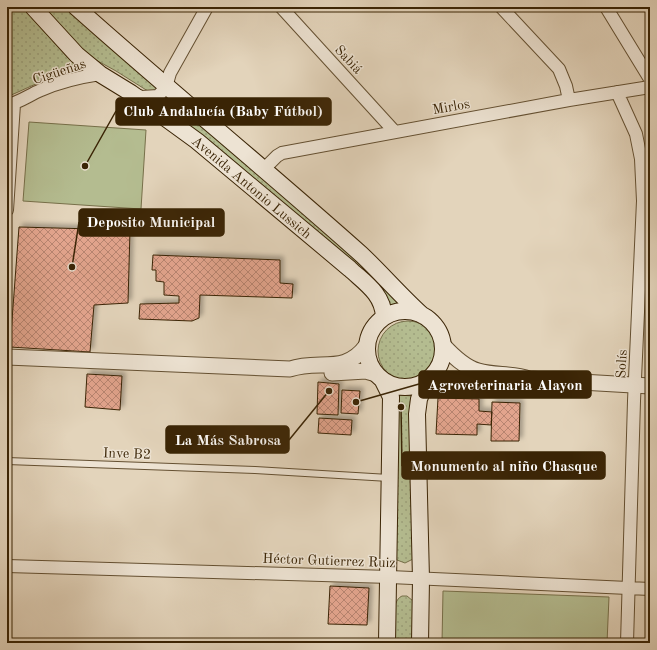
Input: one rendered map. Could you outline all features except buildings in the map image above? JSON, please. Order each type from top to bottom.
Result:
[{"type":"main road","name":"Avenida Antonio Lussich","points":[[33,7],[77,56],[100,74],[131,93],[197,141],[355,273],[374,291],[380,299],[384,317]]},
{"type":"main road","name":"Avenida Antonio Lussich","points":[[76,7],[166,87],[264,169],[363,257],[422,315]]},
{"type":"main road","points":[[379,377],[391,384],[404,387],[417,385],[428,379],[439,367],[442,358],[443,345],[440,333],[432,322],[422,315],[409,311],[396,311],[384,317],[375,324],[369,334],[366,346],[367,356],[379,377],[391,397],[389,478],[390,577],[387,643]]},
{"type":"main road","points":[[420,643],[421,579],[417,414],[419,400],[428,379]]},
{"type":"street","points":[[131,93],[142,97],[158,96],[166,87],[170,73],[207,7]]},
{"type":"street","name":"Sabiá","points":[[281,7],[396,132]]},
{"type":"street","points":[[501,7],[559,69],[566,86],[569,100]]},
{"type":"street","points":[[606,7],[650,79]]},
{"type":"street","name":"Cigüeñas","points":[[7,210],[10,105],[40,90],[62,82],[100,74]]},
{"type":"street","name":"Mirlos","points":[[264,169],[282,153],[569,100],[650,87]]},
{"type":"street","name":"Solís","points":[[617,92],[636,134],[641,159],[643,201],[643,386],[628,588],[627,643]]},
{"type":"street","points":[[443,345],[468,367],[478,371],[519,376],[529,379],[643,386]]},
{"type":"street","points":[[7,357],[290,369],[298,366],[331,365],[349,361],[359,356],[366,346]]},
{"type":"street","points":[[290,369],[296,372],[366,371],[379,377]]},
{"type":"street","points":[[428,379],[518,382],[529,379]]},
{"type":"street","name":"Héctor Gutierrez Ruiz","points":[[7,566],[390,577],[650,589]]},
{"type":"lane","name":"Inve B2","points":[[7,461],[255,470],[389,478]]},
{"type":"green space","points":[[7,7],[22,7],[67,57],[81,69],[49,78],[7,97]]},
{"type":"green space","points":[[42,7],[65,7],[157,88],[156,91],[151,93],[85,54]]},
{"type":"green space","points":[[168,97],[360,261],[400,305],[390,308],[153,102],[163,101]]},
{"type":"green space","points":[[29,122],[146,130],[141,209],[23,201]]},
{"type":"green space","points":[[408,321],[424,326],[429,330],[433,335],[438,351],[433,367],[429,372],[424,376],[408,381],[392,376],[387,372],[383,367],[378,351],[383,335],[387,330],[392,326]]},
{"type":"green space","points":[[398,395],[414,396],[413,559],[405,563],[397,560],[395,555]]},
{"type":"green space","points":[[443,591],[609,597],[607,643],[442,643]]},
{"type":"green space","points":[[402,596],[407,596],[413,601],[413,643],[393,643],[394,610],[398,599]]},
{"type":"place","name":"Club Andalucía (Baby Fútbol)","points":[[85,166]]},
{"type":"place","name":"Deposito Municipal","points":[[72,267]]},
{"type":"place","name":"La Más Sabrosa","points":[[329,391]]},
{"type":"place","name":"Agroveterinaria Alayon","points":[[356,402]]},
{"type":"place","name":"Monumento al niño Chasque","points":[[401,407]]}]
